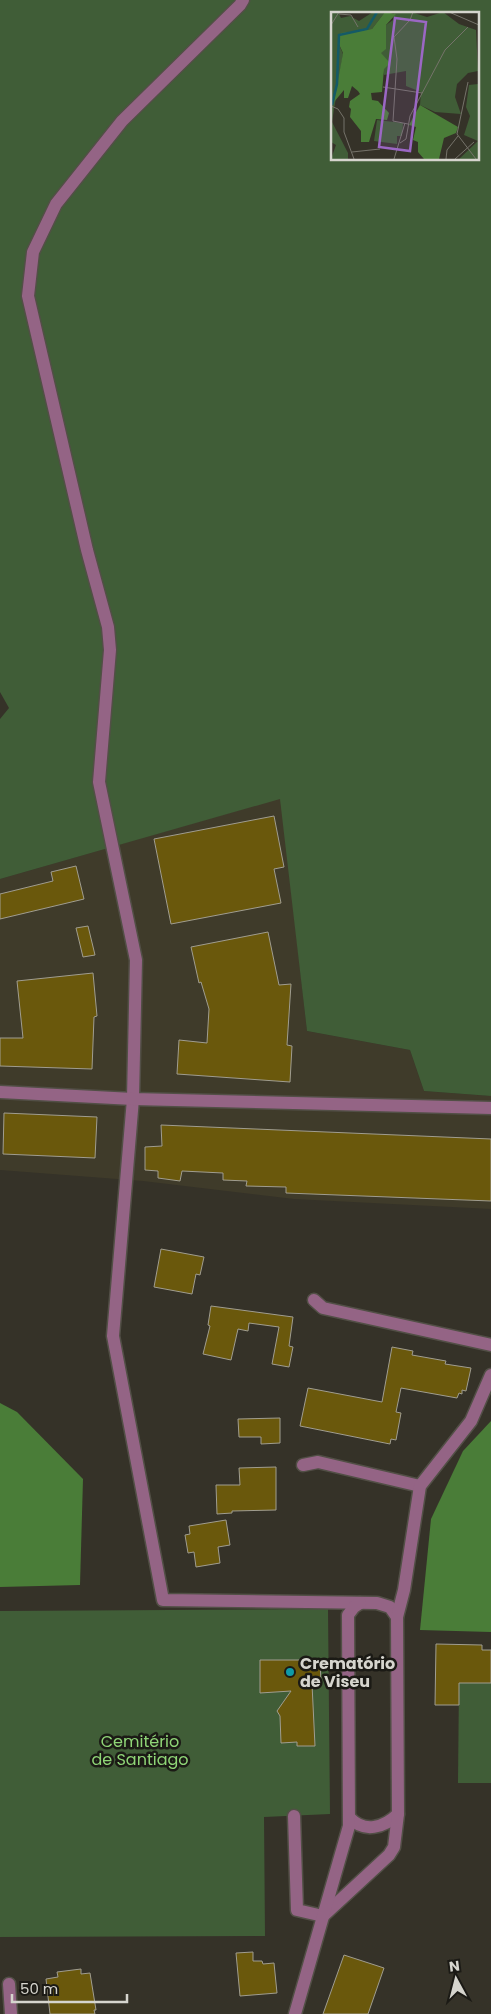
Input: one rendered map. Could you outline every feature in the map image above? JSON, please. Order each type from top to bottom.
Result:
[{"type":"street","points":[[242,0],[240,5],[122,120],[56,204],[33,252],[28,296],[87,550],[108,628],[110,650],[99,782],[136,960],[133,1100],[113,1336],[163,1600],[383,1604],[390,1607],[397,1617]]},
{"type":"street","points":[[0,1092],[133,1100],[491,1108]]},
{"type":"street","points":[[314,1300],[323,1308],[491,1345]]},
{"type":"street","points":[[323,1916],[389,1855],[394,1846],[398,1814],[397,1617],[404,1590],[420,1486],[471,1421],[491,1375]]},
{"type":"street","points":[[303,1465],[318,1462],[420,1486]]},
{"type":"street","points":[[295,2014],[349,1826],[348,1615],[360,1603]]},
{"type":"street","points":[[350,1818],[356,1824],[365,1827],[375,1827],[385,1825],[398,1814]]},
{"type":"street","points":[[294,1816],[297,1910],[323,1916]]},
{"type":"street","points":[[9,1984],[11,2014]]},
{"type":"shaded area","points":[[281,798],[307,1031],[410,1050],[424,1091],[491,1096],[491,1209],[294,1199],[143,1181],[0,1170],[0,879]]},
{"type":"green space","points":[[0,0],[491,0],[491,1096],[424,1091],[410,1050],[307,1031],[280,799],[0,879],[0,719],[9,708],[0,692]]},
{"type":"green space","points":[[0,1403],[17,1412],[83,1479],[80,1585],[0,1587]]},
{"type":"green space","points":[[491,1421],[491,1632],[420,1630],[431,1519],[463,1451]]},
{"type":"green space","name":"Cemitério de Santiago","points":[[328,1609],[330,1814],[264,1817],[265,1936],[0,1937],[0,1611]]},
{"type":"green space","points":[[459,1683],[491,1683],[491,1783],[458,1783]]},
{"type":"building","points":[[274,816],[284,867],[274,869],[281,903],[171,924],[154,839]]},
{"type":"building","points":[[76,866],[84,899],[0,919],[0,894],[53,881],[51,872]]},
{"type":"building","points":[[88,926],[95,955],[83,957],[76,928]]},
{"type":"building","points":[[268,932],[279,985],[291,984],[287,1045],[292,1046],[290,1082],[177,1074],[179,1040],[207,1043],[209,1009],[201,982],[199,983],[191,947]]},
{"type":"building","points":[[93,973],[97,1016],[94,1017],[92,1069],[0,1066],[0,1038],[23,1038],[17,981]]},
{"type":"building","points":[[4,1113],[97,1117],[95,1158],[3,1154]]},
{"type":"building","points":[[161,1125],[491,1139],[491,1201],[286,1193],[286,1187],[246,1186],[247,1181],[223,1180],[223,1173],[182,1171],[180,1181],[158,1178],[158,1171],[145,1170],[145,1147],[162,1146]]},
{"type":"building","points":[[161,1249],[204,1257],[200,1275],[196,1274],[192,1294],[154,1287]]},
{"type":"building","points":[[211,1306],[293,1317],[289,1346],[293,1347],[289,1367],[272,1364],[279,1327],[249,1323],[248,1331],[238,1329],[231,1360],[203,1354],[210,1326],[208,1325]]},
{"type":"building","points":[[392,1347],[413,1351],[412,1355],[446,1361],[445,1364],[471,1368],[466,1391],[462,1390],[462,1394],[459,1393],[457,1398],[401,1388],[396,1412],[401,1413],[396,1440],[391,1439],[390,1444],[300,1426],[308,1388],[382,1402]]},
{"type":"building","points":[[280,1418],[280,1443],[261,1444],[261,1437],[239,1437],[238,1419]]},
{"type":"building","points":[[276,1467],[276,1510],[232,1511],[232,1513],[217,1514],[216,1485],[240,1485],[239,1468]]},
{"type":"building","points":[[226,1520],[230,1545],[218,1547],[220,1563],[196,1567],[194,1552],[188,1553],[185,1535],[190,1534],[189,1526]]},
{"type":"building","points":[[436,1644],[482,1645],[482,1650],[491,1650],[491,1683],[459,1683],[459,1705],[435,1705]]},
{"type":"building","points":[[260,1660],[320,1660],[321,1684],[312,1684],[315,1746],[297,1746],[297,1742],[281,1743],[280,1716],[277,1711],[291,1691],[260,1693]]},
{"type":"building","points":[[253,1952],[253,1961],[262,1961],[263,1964],[274,1963],[277,1993],[240,1996],[236,1953]]},
{"type":"building","points":[[344,1955],[384,1968],[368,2014],[323,2014]]},
{"type":"building","points":[[81,1969],[81,1974],[90,1973],[95,2014],[50,2014],[46,1979],[58,1977],[57,1972]]},
{"type":"place","name":"Crematório de Viseu","points":[[290,1672]]}]
